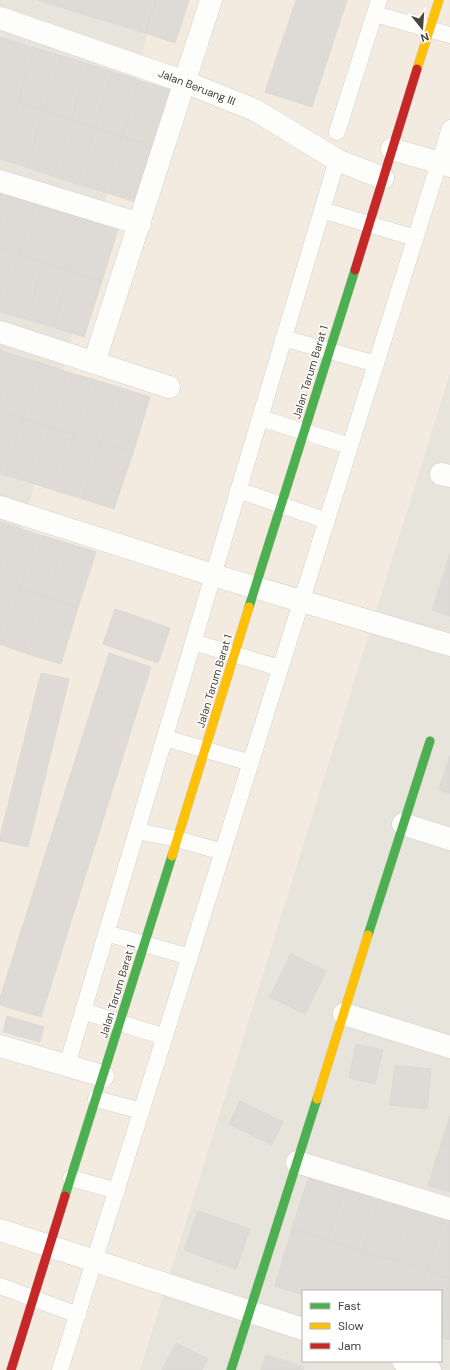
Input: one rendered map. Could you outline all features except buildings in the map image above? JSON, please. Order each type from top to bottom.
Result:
[{"type":"street","points":[[94,363],[211,0]]},
{"type":"street","name":"Jalan Tarum Barat 1","points":[[11,1370],[439,0]]},
{"type":"street","name":"Jalan Beruang III","points":[[0,18],[185,82],[256,110],[336,160],[384,178]]},
{"type":"street","points":[[392,149],[444,165]]},
{"type":"street","points":[[0,181],[140,224]]},
{"type":"street","points":[[0,332],[169,387]]},
{"type":"street","points":[[0,507],[255,588],[450,645]]},
{"type":"street","points":[[231,1370],[430,741]]},
{"type":"street","points":[[403,824],[450,839]]},
{"type":"street","points":[[344,1014],[450,1047]]},
{"type":"street","points":[[0,1046],[103,1076]]},
{"type":"street","points":[[297,1162],[450,1209]]},
{"type":"street","points":[[0,1230],[302,1329]]},
{"type":"street","points":[[406,1362],[430,1370]]},
{"type":"lane","points":[[337,132],[377,7],[430,29],[450,35]]},
{"type":"lane","points":[[60,1370],[415,238],[444,165],[450,128]]},
{"type":"lane","points":[[67,1065],[336,160]]},
{"type":"lane","points":[[322,210],[415,238]]},
{"type":"lane","points":[[283,338],[376,364]]},
{"type":"lane","points":[[260,418],[350,446]]},
{"type":"lane","points":[[238,490],[327,521]]},
{"type":"lane","points":[[193,642],[280,668]]},
{"type":"lane","points":[[165,738],[251,763]]},
{"type":"lane","points":[[137,831],[177,839],[223,852]]},
{"type":"lane","points":[[106,933],[190,957]]},
{"type":"lane","points":[[83,1011],[165,1037]]},
{"type":"lane","points":[[96,1099],[142,1111]]},
{"type":"lane","points":[[71,1178],[117,1191]]},
{"type":"lane","points":[[0,1286],[78,1315]]},
{"type":"shaded area","points":[[0,0],[450,0],[450,1370],[0,1370]]},
{"type":"shaded area","points":[[156,0],[450,0],[450,373],[140,1370],[0,1370],[0,621]]},
{"type":"traffic: fast","points":[[249,607],[355,270]]},
{"type":"traffic: fast","points":[[368,935],[430,741]]},
{"type":"traffic: fast","points":[[65,1196],[172,856]]},
{"type":"traffic: fast","points":[[231,1370],[317,1099]]},
{"type":"traffic: slow","points":[[417,69],[439,0]]},
{"type":"traffic: slow","points":[[172,856],[249,607]]},
{"type":"traffic: slow","points":[[317,1099],[368,935]]},
{"type":"traffic: jam","points":[[355,270],[417,69]]},
{"type":"traffic: jam","points":[[11,1370],[65,1196]]}]
